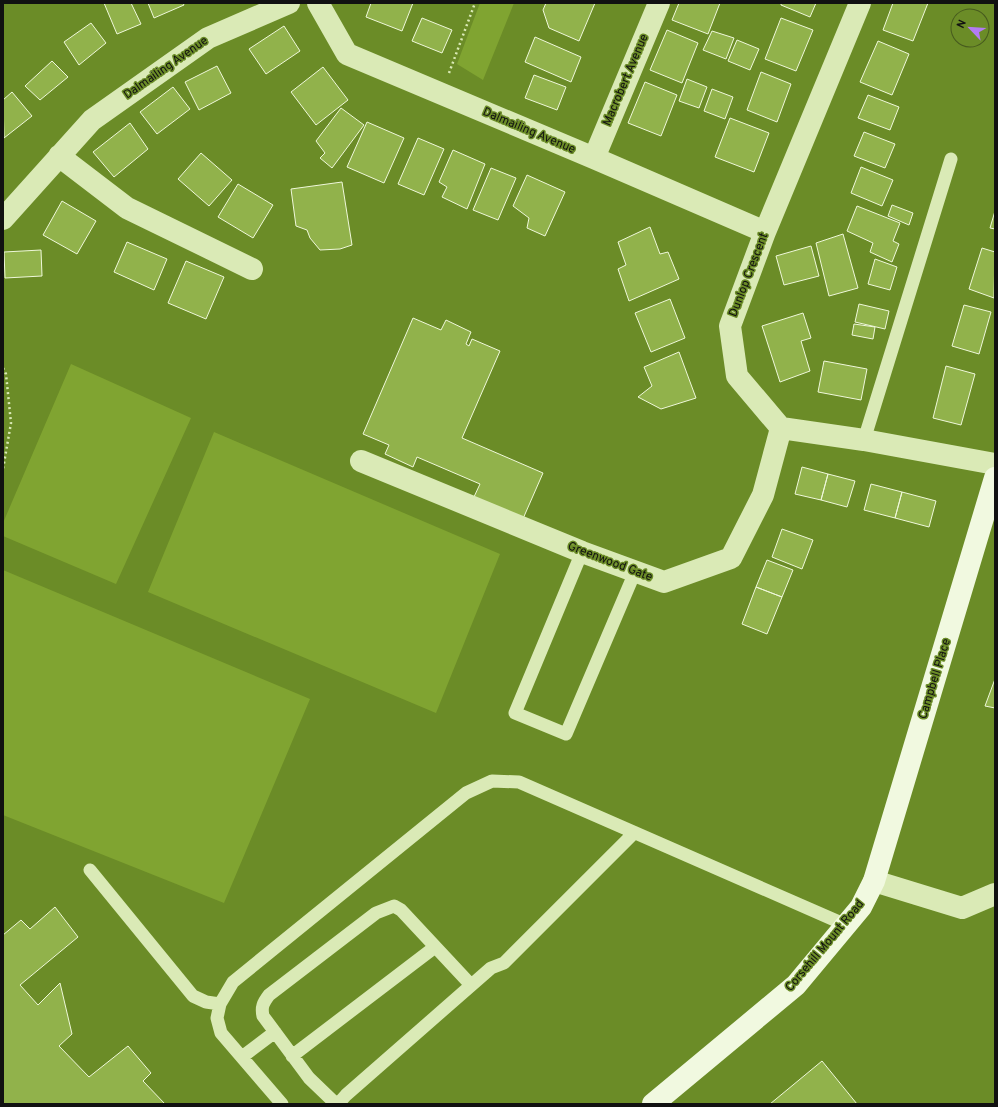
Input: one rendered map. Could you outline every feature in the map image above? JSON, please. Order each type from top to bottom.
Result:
[{"type":"main road","name":"Campbell Place","points":[[874,881],[995,478]]},
{"type":"main road","name":"Corsehill Mount Road","points":[[653,1104],[796,985],[861,907],[874,881]]},
{"type":"street","name":"Dalmailing Avenue","points":[[3,219],[92,120],[208,38],[289,3]]},
{"type":"street","name":"Dalmailing Avenue","points":[[318,3],[347,54],[765,232]]},
{"type":"street","name":"Macrobert Avenue","points":[[594,158],[659,3]]},
{"type":"street","name":"Dunlop Crescent","points":[[781,428],[737,376],[730,326],[765,232],[860,3]]},
{"type":"street","points":[[59,156],[127,208],[252,268]]},
{"type":"street","points":[[781,428],[864,440],[995,464]]},
{"type":"street","name":"Greenwood Gate","points":[[361,461],[582,552],[664,582],[731,558],[763,495],[781,428]]},
{"type":"street","points":[[874,881],[962,908],[995,894]]},
{"type":"lane","points":[[864,440],[950,159]]},
{"type":"lane","points":[[582,552],[515,713],[566,734],[635,572]]},
{"type":"lane","points":[[282,1104],[221,1033],[217,1018],[220,1004],[233,982],[466,793],[492,781],[520,782],[846,925]]},
{"type":"lane","points":[[471,985],[401,910],[394,906],[384,908],[269,996],[264,1002],[262,1009],[263,1016],[309,1078],[337,1104],[491,968],[504,963],[634,833]]},
{"type":"lane","points":[[90,870],[193,996],[206,1002],[220,1004]]},
{"type":"lane","points":[[292,1056],[434,946]]},
{"type":"lane","points":[[242,1057],[275,1032]]},
{"type":"path","points":[[441,94],[475,3]]},
{"type":"path","points":[[3,368],[6,374],[11,423],[3,469]]},
{"type":"green space","points":[[480,3],[514,3],[483,80],[457,64]]},
{"type":"green space","points":[[71,364],[191,418],[116,584],[3,536],[3,523]]},
{"type":"green space","points":[[214,432],[500,554],[436,713],[148,592]]},
{"type":"green space","points":[[3,570],[310,699],[224,903],[3,815]]},
{"type":"building","points":[[104,3],[131,3],[141,24],[117,34]]},
{"type":"building","points":[[148,3],[183,3],[184,5],[154,18]]},
{"type":"building","points":[[371,3],[413,3],[402,31],[366,17]]},
{"type":"building","points":[[546,3],[595,3],[579,41],[549,28],[543,10]]},
{"type":"building","points":[[679,3],[720,3],[708,34],[672,20]]},
{"type":"building","points":[[781,3],[816,3],[810,17],[781,5]]},
{"type":"building","points":[[893,3],[928,3],[913,41],[883,30]]},
{"type":"building","points":[[422,18],[452,30],[442,53],[412,41]]},
{"type":"building","points":[[781,18],[813,30],[796,71],[765,59]]},
{"type":"building","points":[[91,23],[106,43],[79,65],[64,42]]},
{"type":"building","points":[[284,26],[300,51],[266,74],[249,49]]},
{"type":"building","points":[[667,30],[698,43],[682,83],[650,70]]},
{"type":"building","points":[[712,31],[734,38],[726,59],[703,50]]},
{"type":"building","points":[[535,37],[581,57],[571,82],[525,62]]},
{"type":"building","points":[[737,40],[759,49],[750,70],[728,61]]},
{"type":"building","points":[[878,41],[909,54],[892,95],[860,82]]},
{"type":"building","points":[[52,61],[68,77],[40,100],[25,86]]},
{"type":"building","points":[[217,66],[231,93],[199,110],[185,82]]},
{"type":"building","points":[[323,67],[348,100],[316,125],[291,92]]},
{"type":"building","points":[[761,72],[791,84],[777,122],[747,110]]},
{"type":"building","points":[[534,75],[566,87],[557,110],[525,98]]},
{"type":"building","points":[[687,79],[707,87],[699,108],[679,101]]},
{"type":"building","points":[[645,82],[677,95],[661,136],[628,123]]},
{"type":"building","points":[[173,87],[190,109],[157,134],[140,112]]},
{"type":"building","points":[[712,89],[733,97],[725,119],[704,111]]},
{"type":"building","points":[[12,92],[32,116],[4,138],[3,100]]},
{"type":"building","points":[[868,95],[899,107],[890,130],[858,118]]},
{"type":"building","points":[[341,108],[364,125],[332,168],[320,158],[325,153],[316,141]]},
{"type":"building","points":[[730,118],[769,133],[754,172],[715,157]]},
{"type":"building","points":[[367,122],[404,138],[384,183],[347,167]]},
{"type":"building","points":[[130,123],[148,149],[114,177],[93,152]]},
{"type":"building","points":[[864,132],[895,144],[885,168],[854,156]]},
{"type":"building","points":[[418,138],[444,149],[424,195],[398,184]]},
{"type":"building","points":[[453,150],[485,164],[467,209],[442,197],[447,187],[439,182]]},
{"type":"building","points":[[201,153],[232,180],[209,206],[178,179]]},
{"type":"building","points":[[861,167],[893,180],[882,206],[851,193]]},
{"type":"building","points":[[491,168],[516,178],[498,220],[473,210]]},
{"type":"building","points":[[527,175],[565,192],[545,236],[527,228],[529,218],[513,206]]},
{"type":"building","points":[[342,182],[352,245],[340,249],[320,250],[310,238],[307,230],[296,226],[291,189]]},
{"type":"building","points":[[238,184],[273,205],[253,238],[218,217]]},
{"type":"building","points":[[62,201],[96,221],[77,254],[43,235]]},
{"type":"building","points":[[892,205],[913,213],[909,225],[888,216]]},
{"type":"building","points":[[857,206],[900,223],[893,241],[899,244],[892,262],[870,252],[873,243],[847,231]]},
{"type":"building","points":[[995,211],[995,229],[990,228]]},
{"type":"building","points":[[650,227],[660,254],[668,252],[679,279],[629,301],[618,269],[626,265],[618,242]]},
{"type":"building","points":[[843,234],[858,288],[829,296],[816,243]]},
{"type":"building","points":[[127,242],[167,259],[154,290],[114,272]]},
{"type":"building","points":[[811,246],[819,276],[784,285],[776,256]]},
{"type":"building","points":[[982,248],[995,252],[994,298],[969,289]]},
{"type":"building","points":[[41,250],[42,276],[5,278],[4,252]]},
{"type":"building","points":[[875,259],[897,267],[890,290],[868,284]]},
{"type":"building","points":[[186,261],[224,277],[206,319],[168,303]]},
{"type":"building","points":[[670,299],[685,338],[651,352],[635,313]]},
{"type":"building","points":[[859,304],[889,311],[885,329],[855,322]]},
{"type":"building","points":[[964,305],[991,312],[979,354],[952,346]]},
{"type":"building","points":[[803,313],[811,338],[801,341],[810,371],[780,382],[762,326]]},
{"type":"building","points":[[413,318],[441,330],[446,320],[471,332],[466,344],[469,346],[472,339],[500,351],[462,438],[543,473],[522,521],[473,499],[480,484],[417,457],[413,467],[385,454],[389,445],[363,434]]},
{"type":"building","points":[[854,324],[875,327],[873,339],[852,335]]},
{"type":"building","points":[[679,352],[696,398],[661,409],[638,397],[652,386],[644,367]]},
{"type":"building","points":[[824,361],[867,369],[861,400],[818,392]]},
{"type":"building","points":[[946,366],[975,374],[961,425],[933,418]]},
{"type":"building","points":[[802,467],[828,474],[821,500],[795,494]]},
{"type":"building","points":[[828,474],[855,481],[847,507],[821,500]]},
{"type":"building","points":[[871,484],[902,492],[895,518],[864,510]]},
{"type":"building","points":[[902,492],[936,501],[929,527],[895,518]]},
{"type":"building","points":[[782,529],[813,540],[802,569],[772,557]]},
{"type":"building","points":[[767,560],[793,570],[782,597],[756,587]]},
{"type":"building","points":[[756,587],[782,597],[767,634],[742,624]]},
{"type":"building","points":[[995,679],[995,708],[985,706]]},
{"type":"building","points":[[55,907],[78,937],[20,985],[38,1005],[60,983],[72,1034],[59,1046],[89,1077],[128,1046],[151,1073],[143,1081],[165,1104],[3,1104],[3,935],[21,920],[30,929]]},
{"type":"building","points":[[822,1061],[857,1104],[770,1104]]}]
